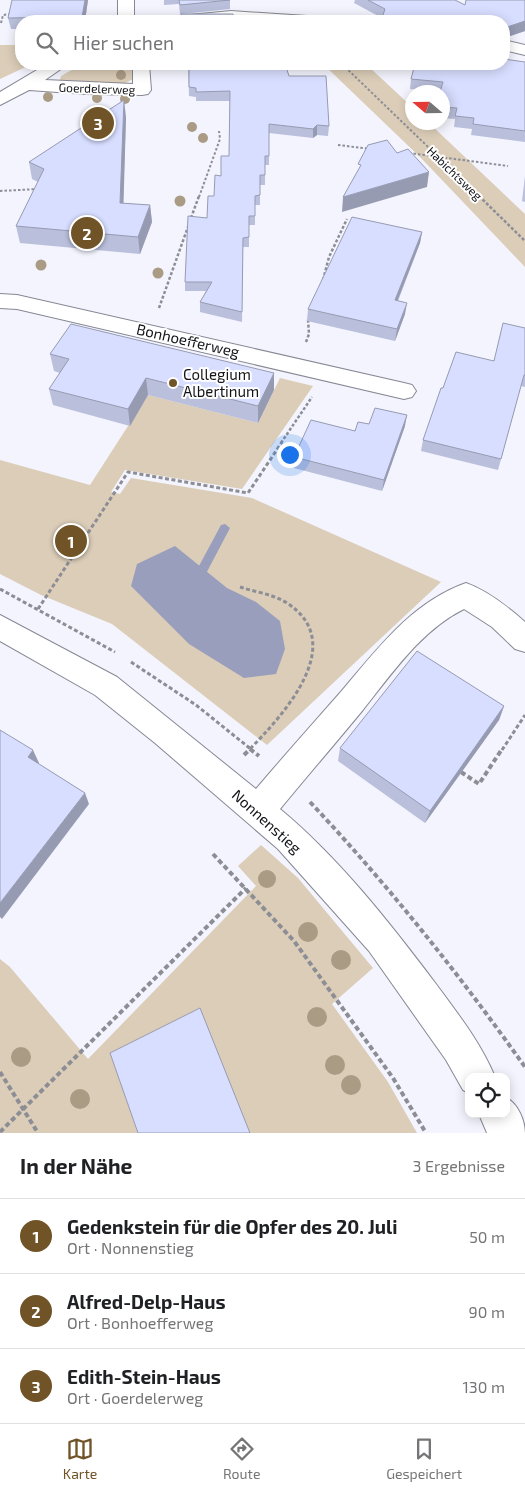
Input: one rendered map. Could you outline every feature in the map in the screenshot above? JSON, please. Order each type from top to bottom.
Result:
[{"type":"street","points":[[126,0],[126,15]]},
{"type":"street","points":[[510,46],[525,50]]},
{"type":"street","name":"Goerdelerweg","points":[[0,100],[49,70]]},
{"type":"street","name":"Goerdelerweg","points":[[25,84],[86,89],[142,90],[141,70]]},
{"type":"street","name":"Bonhoefferweg","points":[[0,301],[17,302],[147,330],[404,391]]},
{"type":"street","points":[[258,811],[394,652],[448,603],[466,595],[502,619],[525,640]]},
{"type":"street","name":"Nonnenstieg","points":[[0,627],[106,686],[166,733],[290,838],[381,939],[459,1048],[474,1073]]},
{"type":"street","points":[[500,1118],[508,1133]]},
{"type":"path","points":[[0,27],[3,15],[13,14]]},
{"type":"path","name":"Habichtsweg","points":[[348,70],[525,241]]},
{"type":"path","points":[[147,330],[160,304],[220,139],[219,131]]},
{"type":"path","points":[[338,145],[374,149]]},
{"type":"path","points":[[402,152],[508,166]]},
{"type":"path","points":[[0,191],[40,189]]},
{"type":"path","points":[[322,285],[330,257],[347,219]]},
{"type":"path","points":[[297,366],[309,334],[308,317]]},
{"type":"path","points":[[45,599],[128,472],[248,493],[311,398]]},
{"type":"path","points":[[240,587],[290,605],[306,623],[312,635],[312,660],[301,687],[260,739]]},
{"type":"path","points":[[461,772],[479,784],[525,715]]},
{"type":"path","points":[[213,854],[294,940],[393,1078],[426,1133]]},
{"type":"path","points":[[0,1132],[246,888]]},
{"type":"path","points":[[0,1072],[25,1109],[38,1133]]},
{"type":"shaded area","points":[[0,45],[15,45],[15,70],[19,70],[0,79]]},
{"type":"shaded area","points":[[72,70],[133,70],[135,78],[120,86],[62,82],[60,80],[61,76]]},
{"type":"shaded area","points":[[329,70],[372,70],[405,100],[405,130],[436,130],[525,214],[525,267],[421,158]]},
{"type":"shaded area","points":[[280,378],[313,386],[242,489],[125,470],[111,492],[120,494],[131,478],[252,498],[441,582],[267,745],[112,624],[41,595],[0,574],[0,460],[90,485],[148,395],[258,423]]},
{"type":"shaded area","points":[[261,845],[298,878],[373,968],[332,1004],[388,1082],[417,1133],[0,1133],[0,959],[10,967],[88,1059],[256,886],[238,866]]},
{"type":"water","points":[[175,546],[227,588],[256,602],[280,621],[285,649],[276,674],[244,678],[189,644],[131,586],[137,564]]},
{"type":"building","points":[[12,0],[85,0],[82,15],[15,15],[15,18],[8,18]]},
{"type":"building","points":[[179,0],[230,0],[180,5]]},
{"type":"building","points":[[368,0],[455,0],[465,5],[466,0],[525,0],[525,21],[510,26],[510,15],[383,15],[385,9]]},
{"type":"building","points":[[181,14],[233,15],[181,15]]},
{"type":"building","points":[[510,60],[525,62],[525,131],[473,124],[474,118],[455,116],[457,108],[450,108],[450,85],[442,85],[443,82],[411,79],[413,70],[510,70]]},
{"type":"building","points":[[189,70],[287,70],[289,76],[326,76],[329,126],[317,125],[313,129],[269,124],[269,156],[265,156],[265,175],[260,175],[260,195],[255,196],[255,216],[249,216],[249,237],[243,238],[242,312],[200,302],[212,282],[185,282],[188,216],[207,218],[208,196],[214,196],[215,175],[221,176],[221,156],[229,156],[230,91],[196,92],[196,88],[189,87]]},
{"type":"building","points":[[124,100],[120,203],[150,205],[138,237],[16,226],[44,169],[29,162]]},
{"type":"building","points":[[387,140],[397,153],[408,149],[429,172],[343,197],[361,165],[358,164],[368,145]]},
{"type":"building","points":[[352,217],[422,232],[395,300],[407,303],[397,329],[308,309]]},
{"type":"building","points":[[503,323],[525,328],[525,375],[501,459],[423,440],[456,352],[494,361]]},
{"type":"building","points":[[71,324],[274,373],[258,406],[146,378],[128,409],[49,389],[69,359],[50,354]]},
{"type":"building","points":[[375,408],[407,415],[384,480],[294,457],[311,420],[355,431],[358,422],[369,424]]},
{"type":"building","points":[[417,651],[504,706],[430,811],[340,748]]},
{"type":"building","points":[[0,730],[33,750],[28,757],[85,793],[0,903]]},
{"type":"building","points":[[200,1008],[250,1133],[138,1133],[110,1053]]},
{"type":"waterway","points":[[196,582],[225,528]]},
{"type":"place","name":"Edith-Stein-Haus","points":[[98,123]]},
{"type":"place","name":"Alfred-Delp-Haus","points":[[87,233]]},
{"type":"place","name":"Collegium Albertinum","points":[[173,383]]},
{"type":"place","name":"Gedenkstein für die Opfer des 20. Juli","points":[[71,541]]}]
